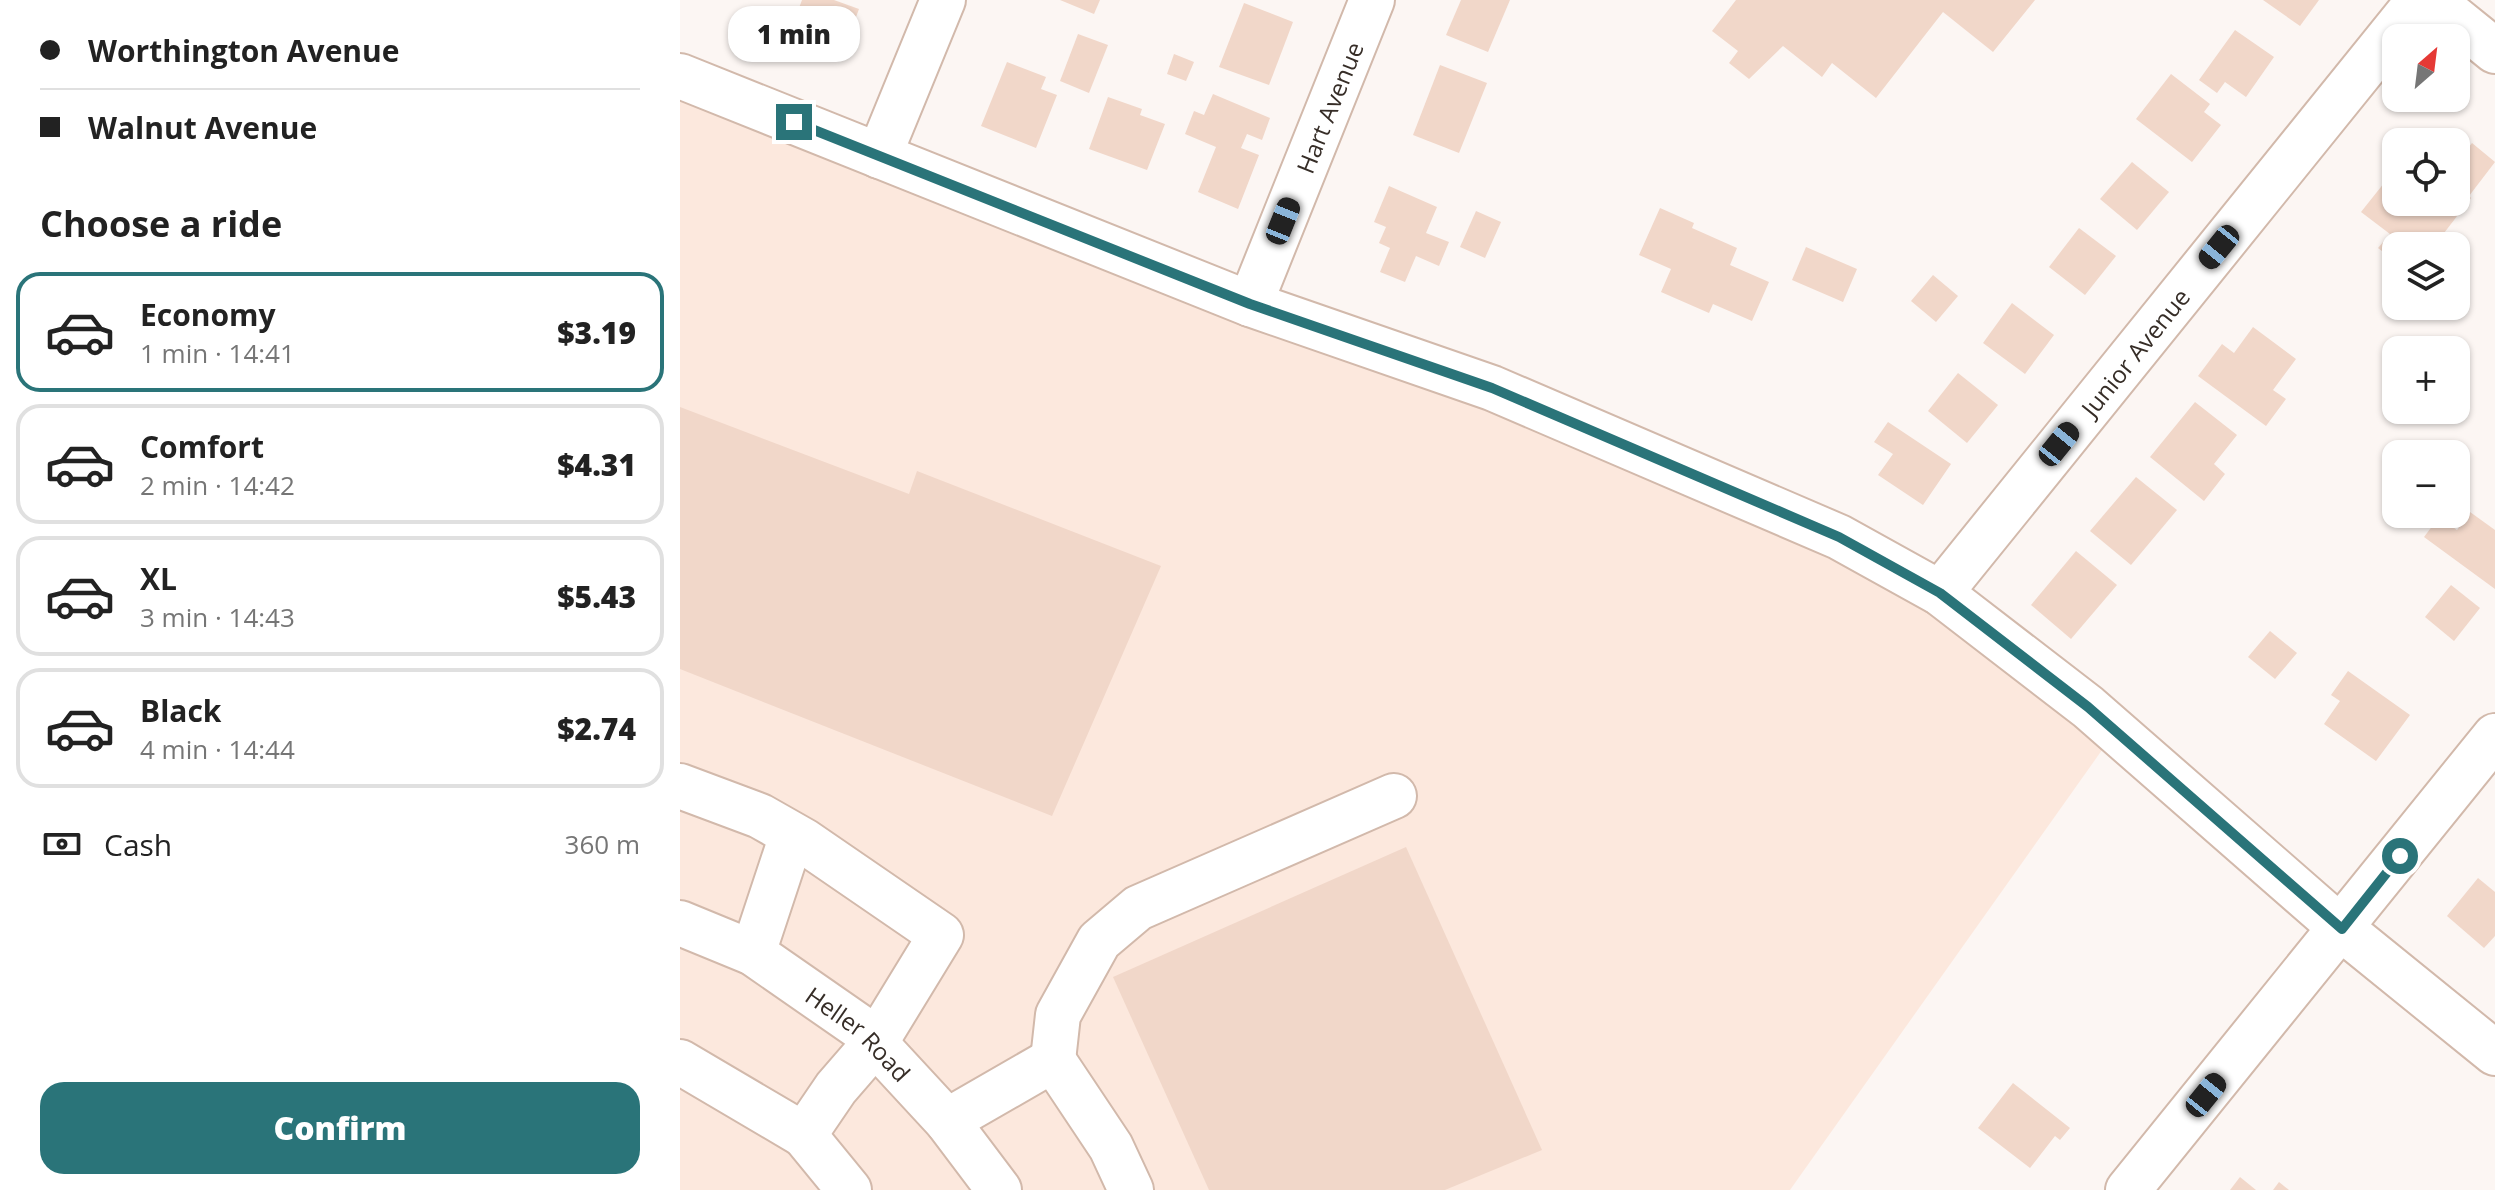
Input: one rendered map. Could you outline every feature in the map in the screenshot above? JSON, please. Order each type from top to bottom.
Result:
[{"type":"street","points":[[879,156],[943,0]]},
{"type":"street","name":"Hart Avenue","points":[[1250,304],[1372,0]]},
{"type":"street","name":"Junior Avenue","points":[[1940,593],[2419,0]]},
{"type":"street","points":[[2432,0],[2495,51]]},
{"type":"street","points":[[680,76],[1250,304],[1492,388],[1839,537],[1940,593],[2088,707],[2342,929],[2495,1053]]},
{"type":"street","points":[[2128,1190],[2495,736]]},
{"type":"street","points":[[680,786],[760,816],[941,935],[919,976],[875,1043],[836,1088],[804,1135]]},
{"type":"street","points":[[1131,1190],[1111,1147],[1053,1060],[1058,1015],[1099,941],[1115,924],[1138,908],[1394,796]]},
{"type":"street","points":[[753,953],[792,835]]},
{"type":"street","name":"Heller Road","points":[[680,923],[753,953],[861,1028],[947,1121],[999,1190]]},
{"type":"street","points":[[947,1121],[1053,1060]]},
{"type":"street","points":[[680,1062],[804,1135],[849,1190]]},
{"type":"shaded area","points":[[680,77],[1903,562],[2107,743],[1790,1190],[680,1190]]},
{"type":"building","points":[[802,0],[834,0],[859,9],[844,49],[791,29]]},
{"type":"building","points":[[1060,0],[1100,0],[1094,14]]},
{"type":"building","points":[[1461,0],[1510,0],[1488,52],[1446,35]]},
{"type":"building","points":[[1736,0],[2035,0],[1993,52],[1943,12],[1876,98],[1832,63],[1822,77],[1783,46],[1749,79],[1729,63],[1738,51],[1712,31]]},
{"type":"building","points":[[2263,0],[2319,0],[2300,26]]},
{"type":"building","points":[[1244,3],[1293,22],[1269,85],[1219,67]]},
{"type":"building","points":[[2235,30],[2274,57],[2246,97],[2225,82],[2217,93],[2199,80]]},
{"type":"building","points":[[1078,34],[1108,45],[1089,93],[1060,81]]},
{"type":"building","points":[[1174,54],[1194,62],[1186,81],[1167,74]]},
{"type":"building","points":[[1007,62],[1046,77],[1041,89],[1057,95],[1036,148],[981,126]]},
{"type":"building","points":[[1440,65],[1487,83],[1459,153],[1413,135]]},
{"type":"building","points":[[2171,74],[2210,104],[2204,112],[2221,125],[2192,162],[2136,119]]},
{"type":"building","points":[[1213,94],[1270,118],[1262,140],[1247,134],[1241,148],[1259,155],[1238,209],[1198,192],[1216,147],[1185,134],[1194,111],[1204,115]]},
{"type":"building","points":[[1108,97],[1142,109],[1140,115],[1165,124],[1147,170],[1089,149]]},
{"type":"building","points":[[2472,143],[2495,162],[2470,195]]},
{"type":"building","points":[[2132,162],[2169,192],[2137,230],[2100,199]]},
{"type":"building","points":[[1389,186],[1437,207],[1426,233],[1449,242],[1439,266],[1416,256],[1405,282],[1380,272],[1390,248],[1379,243],[1386,227],[1374,222]]},
{"type":"building","points":[[2382,186],[2382,216],[2457,216],[2445,232],[2387,232],[2361,212]]},
{"type":"building","points":[[1660,208],[1694,223],[1692,228],[1737,248],[1730,265],[1769,282],[1752,321],[1713,304],[1709,313],[1661,292],[1671,269],[1639,255]]},
{"type":"building","points":[[1476,211],[1501,222],[1485,258],[1460,247]]},
{"type":"building","points":[[2079,228],[2116,256],[2085,295],[2049,267]]},
{"type":"building","points":[[1806,247],[1857,269],[1843,302],[1792,280]]},
{"type":"building","points":[[1933,275],[1958,296],[1936,322],[1911,301]]},
{"type":"building","points":[[2012,303],[2054,335],[2025,374],[1983,343]]},
{"type":"building","points":[[2253,327],[2296,359],[2273,390],[2286,399],[2266,426],[2198,376],[2222,344],[2234,353]]},
{"type":"building","points":[[1958,373],[1998,405],[1967,443],[1928,411]]},
{"type":"building","points":[[2195,402],[2237,435],[2214,464],[2225,474],[2204,501],[2150,457]]},
{"type":"building","points":[[680,407],[909,494],[917,471],[1161,566],[1052,816],[680,669]]},
{"type":"building","points":[[1888,422],[1951,464],[1923,505],[1878,475],[1893,454],[1874,442]]},
{"type":"building","points":[[2136,477],[2177,510],[2131,565],[2090,531]]},
{"type":"building","points":[[2470,512],[2495,530],[2495,589],[2424,537],[2431,528],[2470,528]]},
{"type":"building","points":[[2076,551],[2117,585],[2071,639],[2031,605]]},
{"type":"building","points":[[2451,585],[2480,608],[2454,641],[2425,617]]},
{"type":"building","points":[[2270,631],[2297,653],[2275,679],[2248,657]]},
{"type":"building","points":[[2348,671],[2410,715],[2376,761],[2324,724],[2340,701],[2331,695]]},
{"type":"building","points":[[1406,847],[1542,1150],[1445,1190],[1209,1190],[1113,977]]},
{"type":"building","points":[[2478,878],[2495,892],[2495,936],[2484,948],[2447,916]]},
{"type":"building","points":[[2013,1083],[2070,1128],[2060,1140],[2055,1136],[2030,1168],[1978,1128]]},
{"type":"building","points":[[2240,1177],[2256,1190],[2230,1190]]},
{"type":"building","points":[[2279,1182],[2289,1190],[2273,1190]]},
{"type":"route","points":[[794,122],[1250,304],[1492,388],[1839,537],[1940,593],[2088,707],[2342,929],[2400,856]]}]
